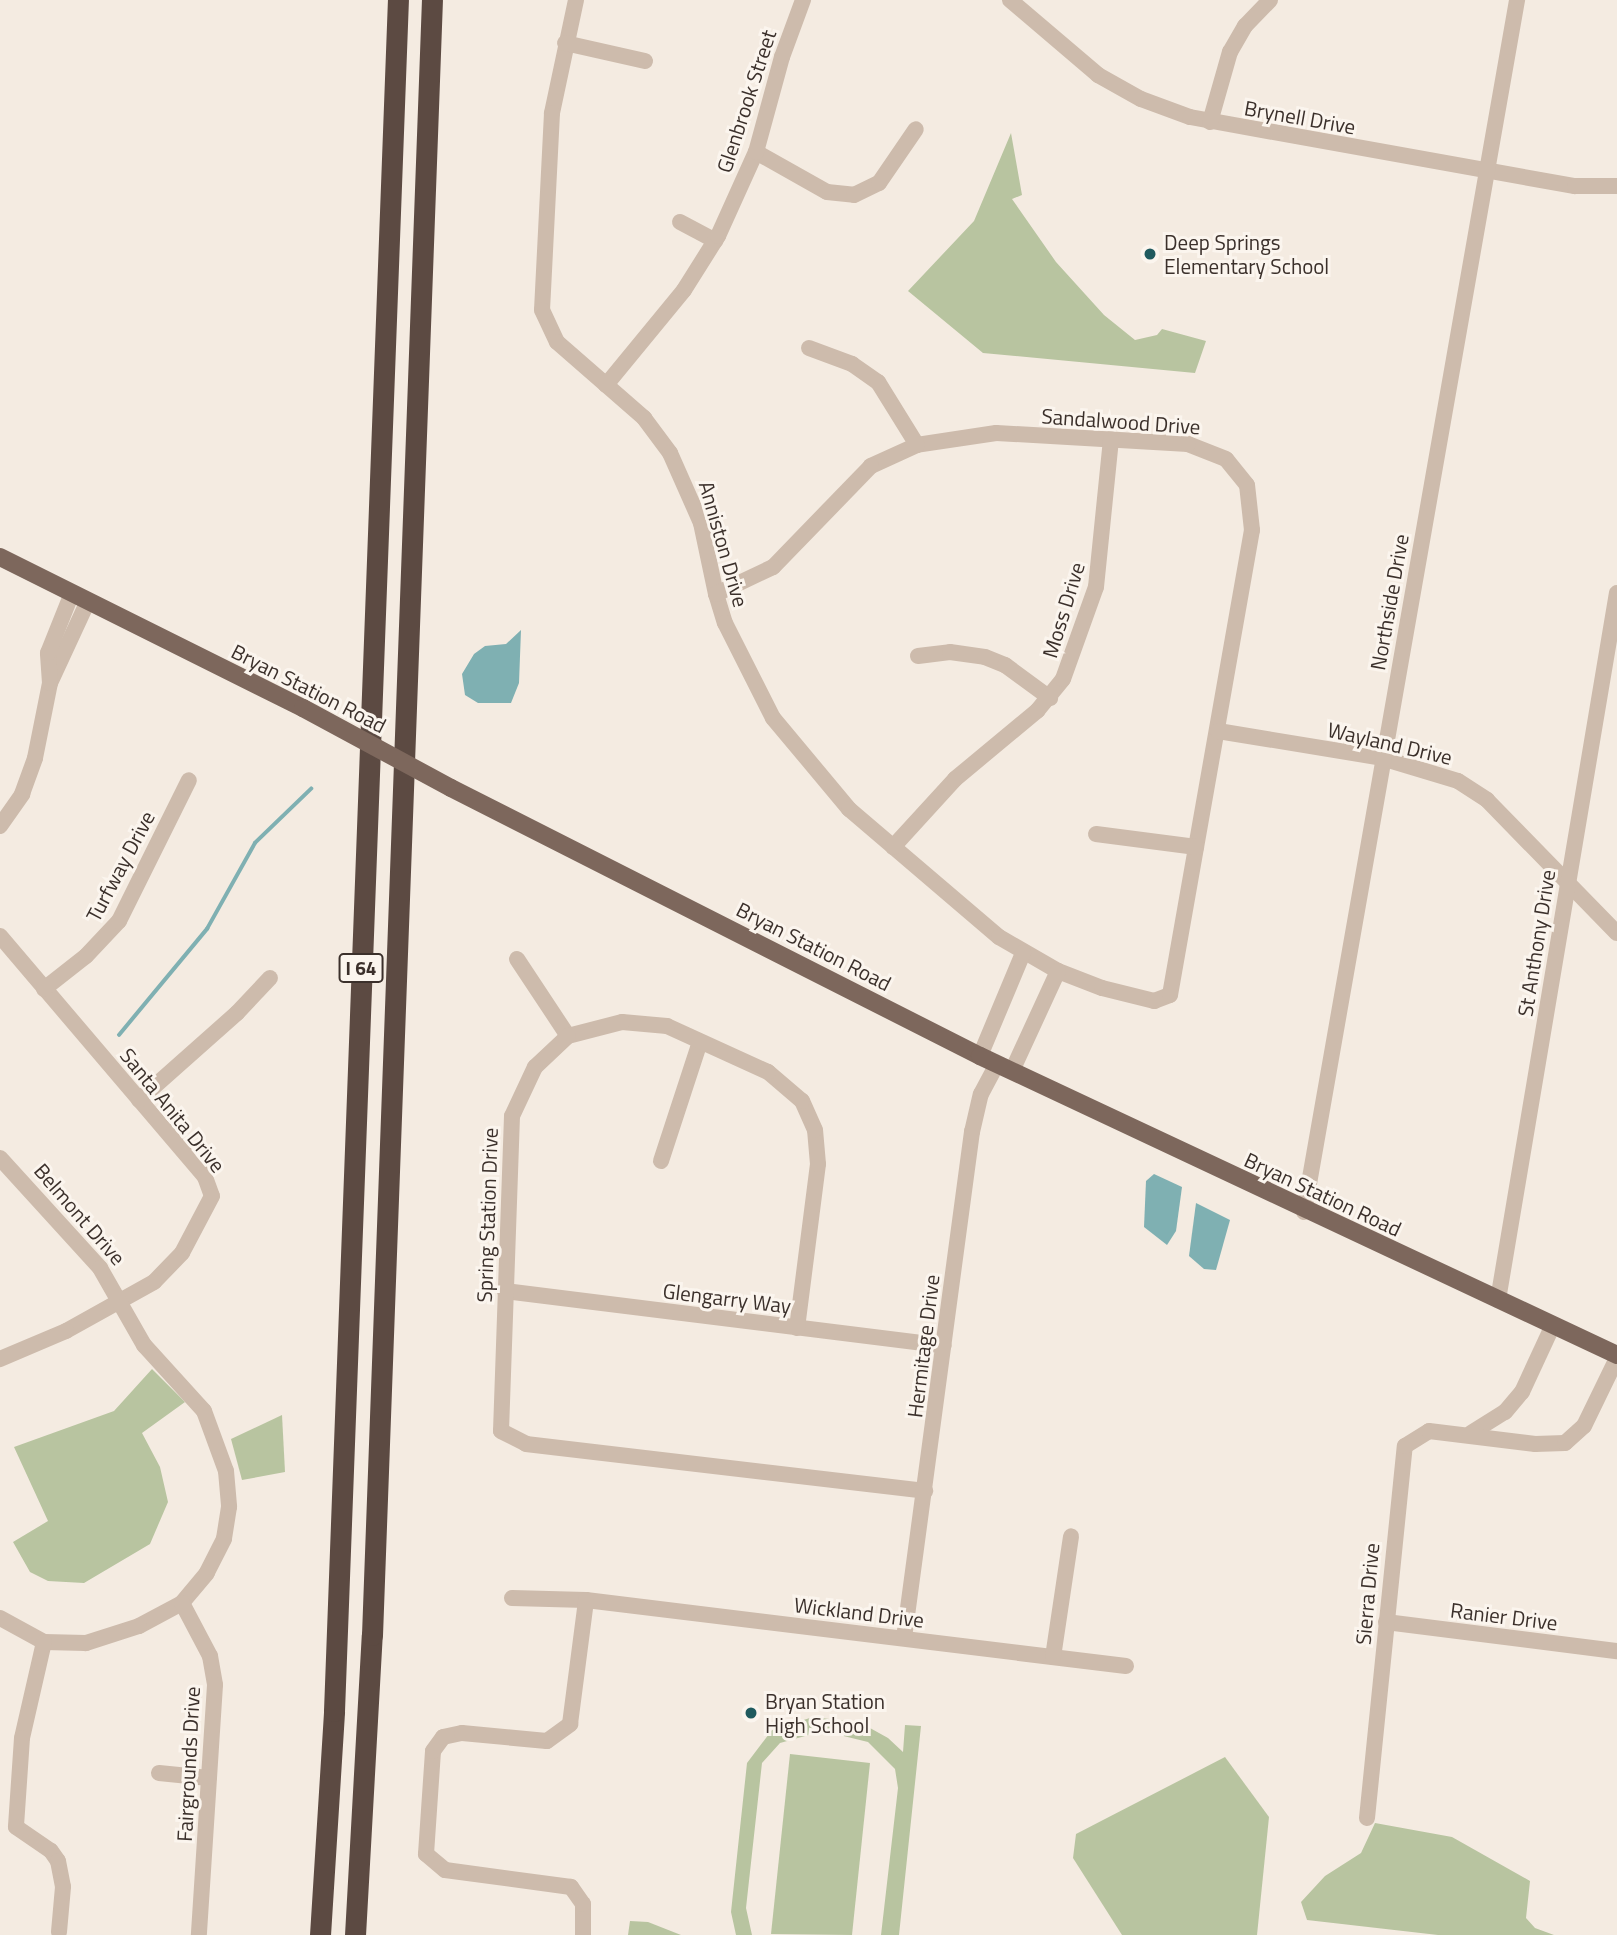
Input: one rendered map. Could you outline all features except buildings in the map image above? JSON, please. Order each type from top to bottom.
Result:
[{"type":"highway","name":"I 64","points":[[320,1935],[334,1711],[398,0]]},
{"type":"highway","name":"I 64","points":[[355,1935],[372,1635],[432,0]]},
{"type":"main road","name":"Bryan Station Road","points":[[0,557],[303,708],[451,788],[1004,1068],[1304,1212],[1617,1356]]},
{"type":"street","name":"Anniston Drive","points":[[576,0],[552,113],[542,310],[557,342],[657,434],[682,474],[701,523],[716,594],[738,654],[788,740],[826,786],[893,847],[980,923],[1023,953],[1058,971],[1147,1000],[1165,1000]]},
{"type":"street","name":"Brynell Drive","points":[[1011,0],[1098,75],[1164,108],[1210,122],[1487,172],[1575,187],[1617,186]]},
{"type":"street","points":[[1210,122],[1236,40],[1270,0]]},
{"type":"street","name":"Northside Drive","points":[[1304,1212],[1517,0]]},
{"type":"street","name":"Glenbrook Street","points":[[606,385],[684,290],[715,241],[756,152],[801,1]]},
{"type":"street","points":[[565,43],[645,61]]},
{"type":"street","points":[[756,152],[827,192],[854,195],[879,183],[916,129]]},
{"type":"street","points":[[680,222],[715,241]]},
{"type":"street","points":[[809,348],[852,364],[878,382],[917,445]]},
{"type":"street","name":"Sandalwood Drive","points":[[716,594],[774,567],[871,466],[917,445],[976,434],[1111,439],[1202,446],[1226,459],[1247,485],[1252,530],[1172,992],[1165,1000]]},
{"type":"street","name":"Moss Drive","points":[[893,847],[955,779],[1050,698],[1071,660],[1096,587],[1111,439]]},
{"type":"street","name":"St Anthony Drive","points":[[1498,1300],[1617,593]]},
{"type":"street","points":[[0,827],[22,794],[35,758],[50,684],[80,597]]},
{"type":"street","points":[[918,656],[950,652],[985,657],[1005,666],[1050,698]]},
{"type":"street","name":"Wayland Drive","points":[[1218,731],[1382,758],[1442,774],[1472,789],[1617,933]]},
{"type":"street","name":"Turfway Drive","points":[[44,989],[86,956],[119,921],[189,780]]},
{"type":"street","points":[[1096,834],[1196,848]]},
{"type":"street","name":"Santa Anita Drive","points":[[0,936],[205,1177],[212,1196],[194,1235],[169,1269],[120,1300],[36,1346],[0,1359]]},
{"type":"street","points":[[980,1056],[1023,953]]},
{"type":"street","points":[[517,959],[568,1036],[634,1021],[667,1026],[788,1086],[812,1121],[818,1164],[797,1328]]},
{"type":"street","points":[[1004,1068],[1058,971]]},
{"type":"street","points":[[139,1100],[237,1013],[270,978]]},
{"type":"street","name":"Spring Station Drive","points":[[568,1036],[535,1067],[512,1116],[499,1416],[501,1431],[517,1442],[925,1491]]},
{"type":"street","points":[[661,1161],[701,1042]]},
{"type":"street","name":"Hermitage Drive","points":[[904,1638],[972,1132],[981,1094],[1004,1068]]},
{"type":"street","name":"Belmont Drive","points":[[0,1158],[100,1268],[144,1345],[204,1411],[226,1471],[229,1507],[224,1539],[207,1573],[182,1603],[111,1637],[86,1643],[44,1643],[0,1618]]},
{"type":"street","name":"Glengarry Way","points":[[505,1291],[944,1346]]},
{"type":"street","points":[[1471,1433],[1504,1412],[1522,1392],[1553,1325]]},
{"type":"street","name":"Sierra Drive","points":[[1367,1818],[1401,1453],[1419,1433],[1471,1433],[1544,1445],[1570,1441],[1584,1426],[1617,1356]]},
{"type":"street","points":[[1053,1657],[1071,1536]]},
{"type":"street","name":"Wickland Drive","points":[[512,1598],[586,1600],[1126,1666]]},
{"type":"street","points":[[583,1935],[583,1903],[571,1887],[445,1870],[426,1854],[433,1751],[443,1737],[462,1733],[547,1741],[570,1724],[586,1600]]},
{"type":"street","name":"Fairgrounds Drive","points":[[182,1603],[210,1656],[215,1685],[200,1935]]},
{"type":"street","name":"Ranier Drive","points":[[1386,1622],[1617,1651]]},
{"type":"street","points":[[44,1643],[22,1738],[16,1827],[51,1851],[58,1861],[63,1887],[59,1932]]},
{"type":"street","points":[[159,1773],[209,1778]]},
{"type":"green space","points":[[1011,133],[1022,195],[1012,199],[1056,262],[1104,315],[1135,340],[1157,335],[1162,329],[1206,341],[1195,373],[983,353],[908,291],[974,221]]},
{"type":"green space","points":[[152,1369],[185,1402],[142,1433],[160,1467],[168,1502],[150,1544],[84,1583],[48,1581],[30,1572],[13,1542],[48,1521],[14,1447],[114,1411]]},
{"type":"green space","points":[[282,1415],[285,1472],[242,1480],[231,1439]]},
{"type":"green space","points":[[813,1717],[861,1723],[888,1738],[903,1752],[905,1725],[921,1726],[899,1935],[881,1935],[898,1788],[895,1769],[868,1742],[823,1731],[780,1743],[762,1763],[746,1908],[752,1935],[736,1935],[731,1912],[747,1763],[772,1730]]},
{"type":"green space","points":[[790,1754],[870,1763],[852,1935],[771,1934]]},
{"type":"green space","points":[[1225,1757],[1269,1817],[1257,1935],[1122,1935],[1073,1858],[1076,1834]]},
{"type":"green space","points":[[1375,1823],[1452,1837],[1530,1881],[1526,1918],[1535,1928],[1554,1935],[1438,1935],[1307,1920],[1301,1902],[1325,1876],[1361,1853]]},
{"type":"green space","points":[[630,1921],[648,1922],[681,1935],[628,1935]]},
{"type":"water","points":[[521,630],[519,683],[511,703],[478,703],[465,695],[462,674],[474,654],[485,646],[506,644]]},
{"type":"water","points":[[1154,1174],[1182,1187],[1176,1231],[1167,1245],[1144,1227],[1146,1181]]},
{"type":"water","points":[[1196,1203],[1230,1220],[1216,1270],[1204,1269],[1189,1256]]},
{"type":"waterway","points":[[119,1035],[207,929],[255,843],[311,789]]},
{"type":"place","name":"Deep Springs Elementary School","points":[[1150,254]]},
{"type":"place","name":"Bryan Station High School","points":[[751,1713]]}]
